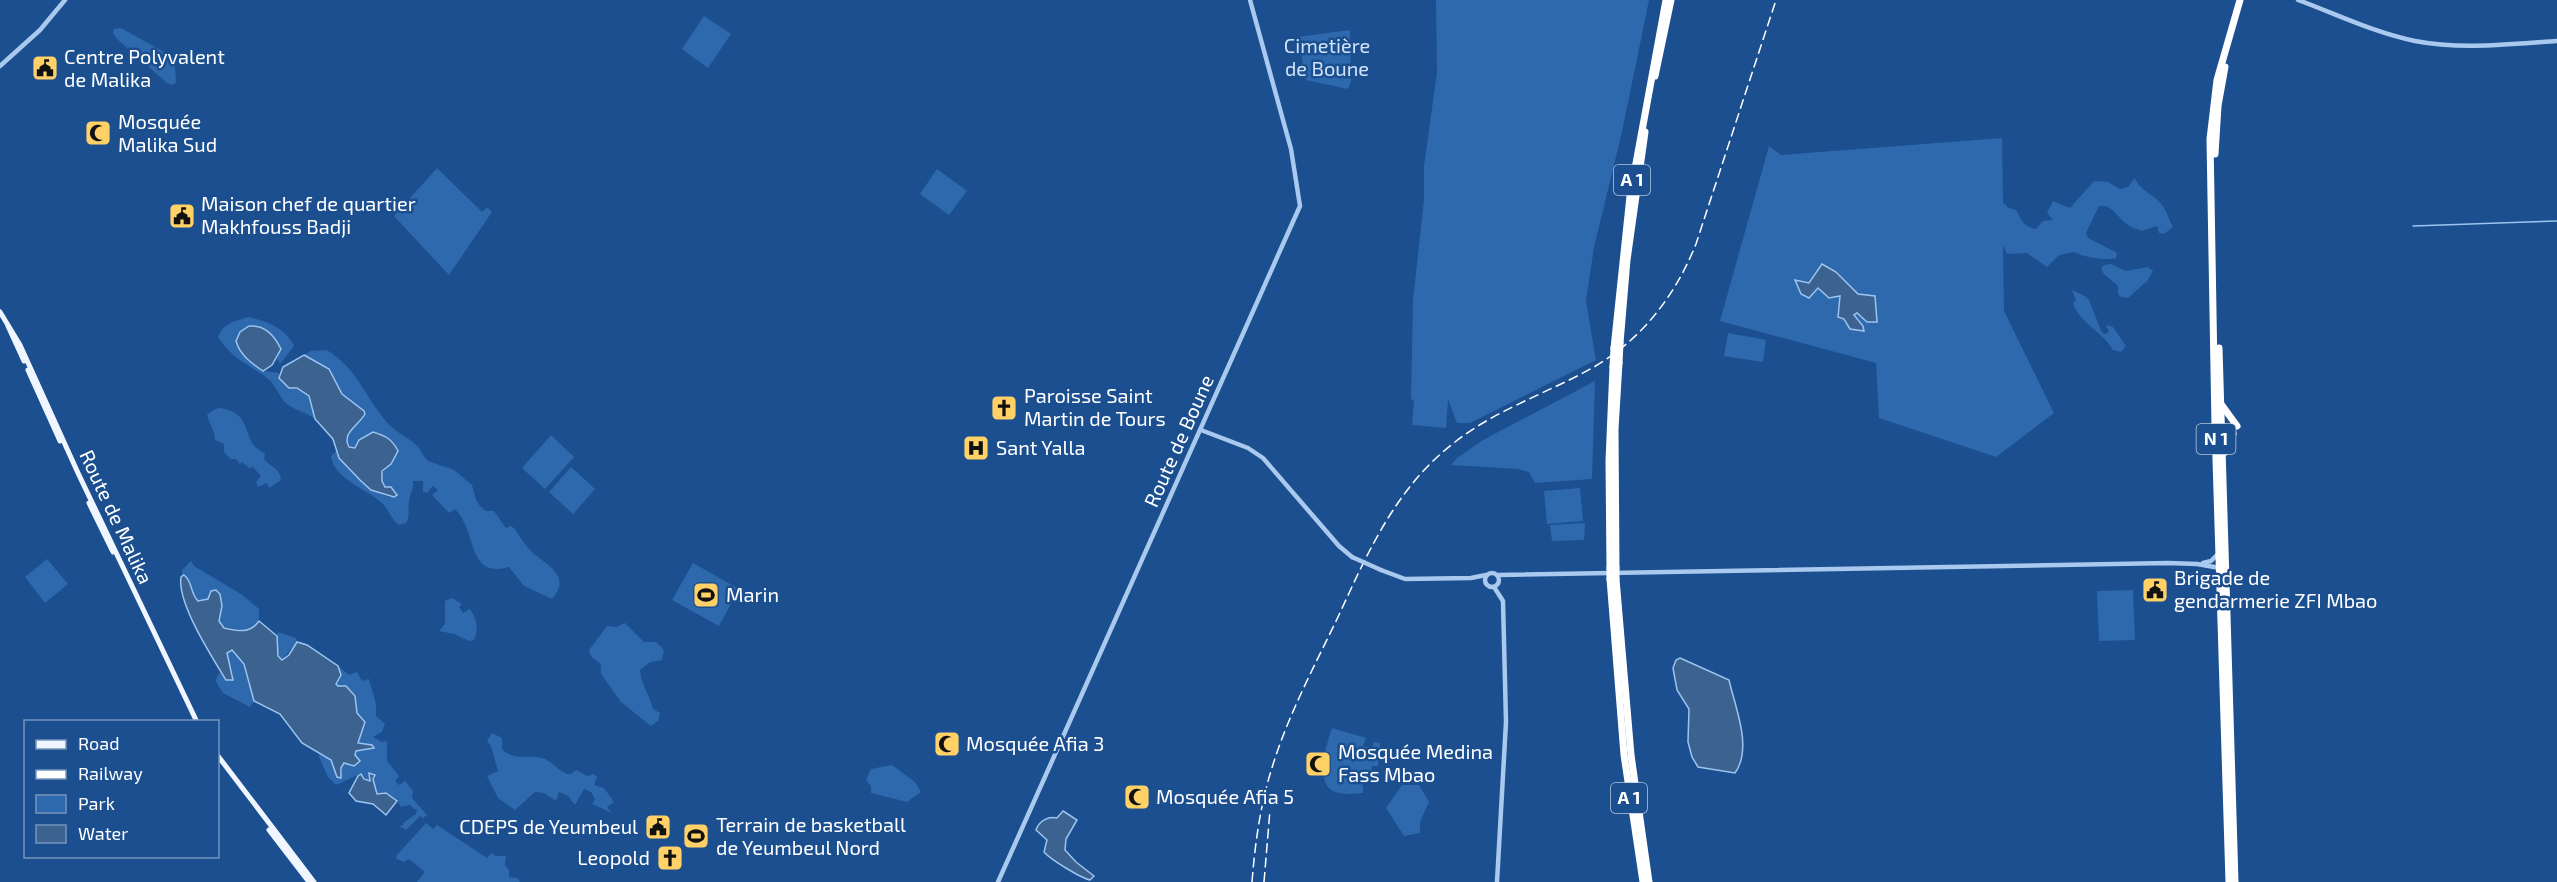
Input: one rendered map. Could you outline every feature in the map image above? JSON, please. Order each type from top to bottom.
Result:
[{"type":"highway","name":"A 1","points":[[1643,882],[1624,754],[1613,579],[1609,461],[1630,196],[1666,0]]},
{"type":"highway","name":"A 1","points":[[1617,346],[1635,197],[1653,87],[1671,0]]},
{"type":"highway","name":"N 1","points":[[2235,882],[2215,181],[2216,128],[2223,71],[2242,0]]},
{"type":"highway","name":"N 1","points":[[2229,882],[2210,134],[2217,80],[2242,0]]},
{"type":"highway","points":[[2221,403],[2237,426]]},
{"type":"highway","points":[[2223,457],[2233,434]]},
{"type":"highway","name":"A 1","points":[[1613,579],[1630,754],[1648,882]]},
{"type":"main road","name":"Route de Malika","points":[[0,312],[20,345],[194,720]]},
{"type":"main road","points":[[219,757],[314,882]]},
{"type":"main road","points":[[219,762],[309,882]]},
{"type":"street","points":[[0,66],[40,30],[64,0]]},
{"type":"street","name":"Route de Boune","points":[[998,882],[1300,206],[1291,149],[1250,0]]},
{"type":"street","points":[[2298,0],[2398,36],[2432,44],[2466,45],[2557,41]]},
{"type":"street","points":[[1201,430],[1248,448],[1263,458],[1339,546],[1352,557],[1405,579],[1471,578],[1492,572],[1498,575],[1513,576],[1697,570],[2197,564],[2220,568]]},
{"type":"street","points":[[2197,564],[2211,561],[2219,554]]},
{"type":"street","points":[[1486,575],[1486,584]]},
{"type":"street","points":[[1497,882],[1506,722],[1503,602],[1496,585],[1498,575]]},
{"type":"street","points":[[1471,578],[1496,585],[1513,576]]},
{"type":"green space","points":[[1436,0],[1649,0],[1622,132],[1594,247],[1586,301],[1596,360],[1470,423],[1457,423],[1448,399],[1446,428],[1412,425],[1414,399],[1411,400],[1413,300],[1424,200],[1424,166],[1437,72]]},
{"type":"green space","points":[[704,16],[731,34],[708,68],[682,49]]},
{"type":"green space","points":[[121,28],[171,56],[175,66],[176,82],[173,85],[167,83],[117,39],[113,33],[114,29]]},
{"type":"green space","name":"Cimetière de Boune","points":[[1350,30],[1351,81],[1348,89],[1306,80],[1298,37]]},
{"type":"green space","points":[[2002,138],[2003,203],[2016,210],[2028,227],[2036,229],[2043,221],[2053,220],[2047,213],[2053,201],[2070,208],[2094,181],[2108,182],[2120,189],[2128,187],[2135,178],[2140,186],[2162,205],[2173,227],[2164,234],[2159,233],[2157,226],[2142,231],[2128,225],[2108,207],[2099,206],[2086,233],[2088,238],[2117,253],[2116,258],[2095,258],[2074,252],[2059,255],[2047,267],[2027,253],[2007,254],[2003,245],[2004,311],[2054,413],[1996,457],[1879,418],[1876,363],[1720,321],[1769,146],[1781,155]]},
{"type":"green space","points":[[437,168],[482,212],[487,207],[492,212],[449,275],[394,216]]},
{"type":"green space","points":[[937,169],[967,191],[949,215],[920,194]]},
{"type":"green space","points":[[2111,264],[2126,271],[2148,267],[2153,271],[2148,280],[2128,298],[2121,297],[2118,294],[2118,286],[2103,273],[2101,268]]},
{"type":"green space","points":[[2072,290],[2089,300],[2102,333],[2106,334],[2109,331],[2107,325],[2113,327],[2126,346],[2121,352],[2113,350],[2080,316],[2073,303],[2076,300]]},
{"type":"green space","points":[[248,317],[275,326],[286,334],[294,346],[280,364],[277,358],[281,349],[269,332],[253,326],[240,332],[263,371],[279,373],[279,378],[289,388],[305,393],[311,402],[315,419],[287,404],[270,381],[235,357],[218,337],[226,325]]},
{"type":"green space","points":[[1728,333],[1766,340],[1763,362],[1724,356]]},
{"type":"green space","points":[[327,350],[353,374],[389,424],[414,443],[428,461],[454,470],[472,485],[480,506],[486,511],[494,511],[506,528],[511,526],[515,529],[529,549],[556,572],[560,584],[552,599],[524,586],[509,567],[495,569],[479,560],[462,519],[455,509],[449,513],[432,495],[438,490],[433,486],[427,493],[423,492],[423,481],[413,481],[409,515],[406,523],[399,525],[382,503],[338,471],[331,456],[338,449],[347,466],[371,490],[389,497],[397,495],[391,487],[385,487],[382,481],[388,437],[374,432],[359,439],[355,448],[349,447],[347,437],[363,416],[364,411],[342,394],[329,369],[304,355],[311,351]]},
{"type":"green space","points":[[1595,381],[1592,479],[1535,483],[1529,472],[1518,469],[1451,465],[1457,458],[1483,440]]},
{"type":"green space","points":[[221,408],[229,410],[242,419],[252,443],[265,454],[264,459],[278,471],[280,481],[269,488],[267,483],[258,487],[256,482],[261,476],[253,467],[249,468],[242,462],[240,464],[236,459],[230,459],[224,452],[224,444],[215,440],[207,415]]},
{"type":"green space","points":[[551,435],[574,457],[545,489],[522,468]]},
{"type":"green space","points":[[571,467],[595,489],[573,514],[549,492]]},
{"type":"green space","points":[[1580,488],[1583,521],[1547,524],[1544,491]]},
{"type":"green space","points":[[1585,523],[1584,540],[1552,541],[1550,525]]},
{"type":"green space","points":[[47,559],[68,584],[45,603],[25,577]]},
{"type":"green space","points":[[191,561],[194,566],[241,594],[259,609],[258,620],[253,627],[247,631],[221,626],[218,621],[222,606],[208,599],[198,601],[192,593],[190,582],[182,575],[182,570]]},
{"type":"green space","name":"Marin","points":[[693,563],[739,589],[719,626],[672,600]]},
{"type":"green space","points":[[2133,590],[2135,640],[2099,641],[2097,591]]},
{"type":"green space","points":[[452,598],[462,604],[459,607],[463,613],[470,609],[476,620],[474,640],[469,641],[454,634],[439,631],[445,624],[445,601]]},
{"type":"green space","points":[[625,623],[644,642],[656,642],[664,650],[662,660],[650,662],[640,670],[653,709],[660,713],[658,721],[651,726],[621,702],[601,674],[600,664],[591,656],[589,650],[607,626],[616,627]]},
{"type":"green space","points":[[278,632],[296,638],[297,642],[282,660],[278,654]]},
{"type":"green space","points":[[232,649],[244,664],[254,701],[250,707],[223,693],[216,682],[221,672],[226,680],[233,675],[227,653]]},
{"type":"green space","points":[[338,666],[349,675],[357,672],[362,681],[369,679],[376,704],[376,716],[385,724],[382,732],[373,737],[382,742],[387,741],[387,761],[399,776],[395,781],[399,785],[405,781],[413,791],[412,798],[427,815],[423,818],[420,816],[406,830],[399,826],[403,826],[403,823],[416,814],[417,809],[410,805],[401,807],[397,800],[386,792],[377,794],[373,778],[376,774],[369,772],[370,781],[360,774],[336,785],[328,777],[319,757],[319,754],[328,758],[335,773],[342,776],[342,765],[347,762],[351,765],[356,751],[368,744],[358,743],[365,720],[357,713],[355,696],[346,686],[336,684],[340,672]]},
{"type":"green space","points":[[1332,728],[1366,738],[1363,746],[1372,749],[1374,742],[1380,743],[1378,766],[1372,766],[1370,783],[1363,783],[1363,793],[1339,793],[1331,790],[1326,783],[1323,775],[1324,755]]},
{"type":"green space","points":[[492,733],[502,738],[502,749],[511,755],[542,758],[567,774],[576,770],[587,776],[594,774],[597,777],[594,785],[604,788],[614,802],[607,807],[612,813],[592,804],[595,799],[591,792],[584,789],[575,805],[568,796],[559,792],[556,801],[544,793],[535,792],[515,810],[498,798],[487,776],[498,771],[491,746],[487,741]]},
{"type":"green space","points":[[892,765],[915,782],[921,792],[907,802],[871,793],[871,786],[866,780],[871,769]]},
{"type":"green space","points":[[1402,785],[1419,785],[1429,802],[1420,822],[1420,833],[1404,836],[1386,808]]},
{"type":"green space","points":[[426,823],[433,829],[437,825],[487,858],[491,853],[496,856],[506,856],[505,865],[509,870],[509,877],[517,878],[520,882],[417,882],[425,872],[409,859],[404,862],[396,856]]},
{"type":"water","points":[[1822,264],[1836,272],[1858,294],[1875,296],[1877,322],[1867,322],[1857,313],[1854,315],[1863,326],[1864,331],[1850,329],[1844,319],[1838,317],[1840,296],[1829,298],[1818,288],[1809,298],[1801,294],[1795,280],[1809,283]]},
{"type":"water","points":[[249,326],[264,329],[275,339],[281,349],[272,365],[263,371],[243,355],[236,341],[240,332]]},
{"type":"water","points":[[304,355],[329,369],[342,394],[364,411],[365,414],[347,437],[349,447],[355,448],[359,440],[373,432],[388,438],[396,447],[398,451],[391,464],[382,471],[382,481],[385,487],[391,487],[397,495],[394,497],[371,490],[360,480],[339,458],[333,439],[315,419],[309,396],[297,388],[289,388],[279,378],[283,367]]},
{"type":"water","points":[[184,575],[198,601],[208,599],[211,591],[216,590],[220,594],[222,606],[219,621],[224,628],[248,630],[259,621],[277,636],[278,656],[282,660],[289,655],[297,642],[307,645],[338,666],[341,675],[336,684],[346,686],[355,696],[357,713],[365,722],[358,743],[372,745],[374,748],[356,751],[355,755],[360,761],[354,766],[344,763],[341,768],[341,778],[337,777],[331,760],[302,743],[280,714],[254,701],[244,664],[232,650],[227,653],[233,680],[226,680],[184,601],[181,577]]},
{"type":"water","points":[[1680,658],[1729,680],[1743,740],[1740,763],[1735,773],[1698,767],[1692,757],[1688,742],[1689,709],[1677,690],[1673,668],[1676,660]]},
{"type":"water","points":[[369,773],[375,775],[373,779],[377,794],[386,793],[397,801],[386,815],[373,804],[356,801],[349,793],[361,774],[364,779],[370,781]]},
{"type":"water","points":[[1063,811],[1077,820],[1066,839],[1065,850],[1094,876],[1090,880],[1066,868],[1044,852],[1047,840],[1036,830],[1037,827],[1047,819],[1057,818]]},
{"type":"waterway","points":[[2413,226],[2557,221]]},
{"type":"railway","points":[[1252,882],[1261,812],[1277,751],[1310,673],[1386,522],[1416,479],[1455,442],[1488,420],[1577,376],[1611,356],[1642,329],[1667,298],[1688,263],[1696,244],[1776,0]]},
{"type":"railway","points":[[1264,882],[1270,810]]},
{"type":"place","name":"Centre Polyvalent de Malika","points":[[45,68]]},
{"type":"place","name":"Mosquée Malika Sud","points":[[98,133]]},
{"type":"place","name":"Maison chef de quartier Makhfouss Badji","points":[[182,216]]},
{"type":"place","name":"Paroisse Saint Martin de Tours","points":[[1004,408]]},
{"type":"place","name":"Sant Yalla","points":[[976,448]]},
{"type":"place","name":"Brigade de gendarmerie ZFI Mbao","points":[[2155,590]]},
{"type":"place","name":"Marin","points":[[706,595]]},
{"type":"place","name":"Mosquée Afia 3","points":[[947,744]]},
{"type":"place","name":"Mosquée Medina Fass Mbao","points":[[1318,764]]},
{"type":"place","name":"Mosquée Afia 5","points":[[1137,797]]},
{"type":"place","name":"CDEPS de Yeumbeul","points":[[658,827]]},
{"type":"place","name":"Terrain de basketball de Yeumbeul Nord","points":[[696,836]]},
{"type":"place","name":"Leopold","points":[[670,858]]}]
